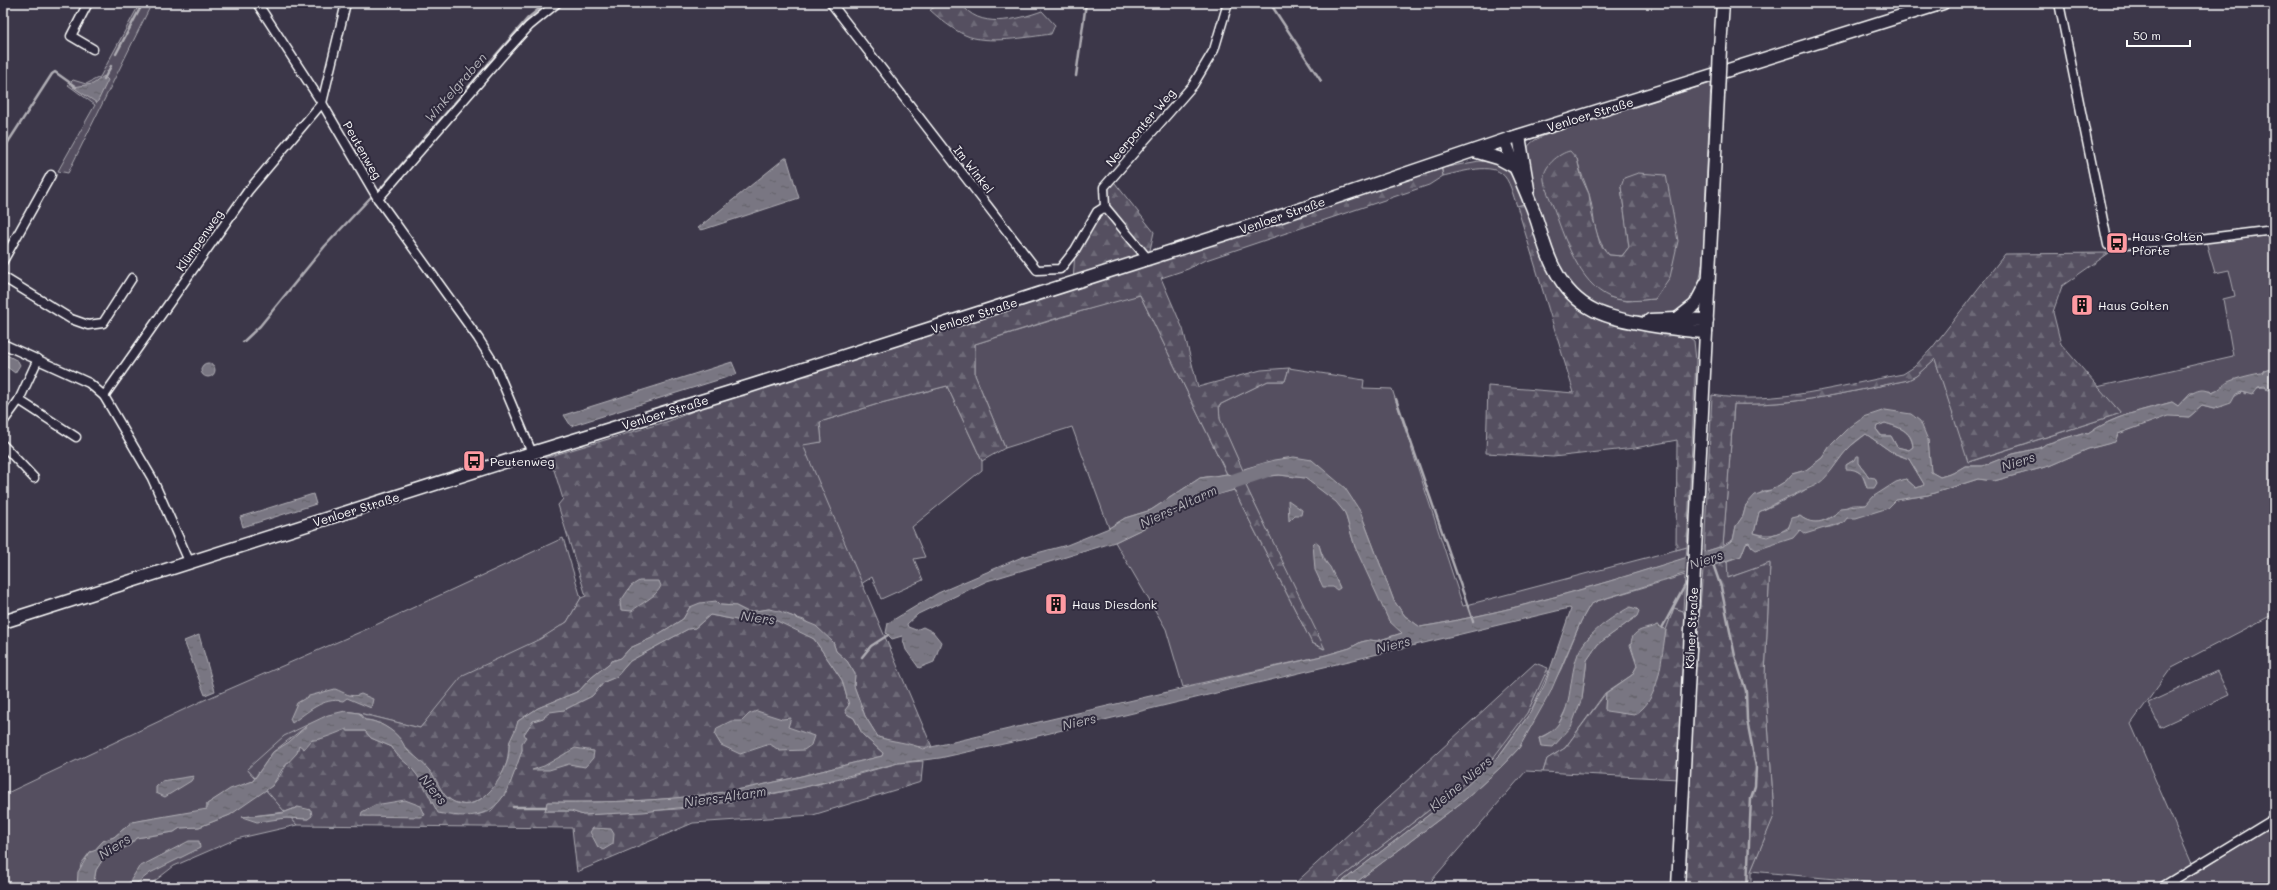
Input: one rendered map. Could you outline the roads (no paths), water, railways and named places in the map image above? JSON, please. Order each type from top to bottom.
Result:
[{"type":"main road","name":"Kölner Straße","points":[[1678,887],[1723,3]]},
{"type":"main road","name":"Venloer Straße","points":[[3,622],[532,453],[750,386],[1148,259],[1505,140],[1943,3]]},
{"type":"main road","points":[[1518,136],[1530,202]]},
{"type":"main road","points":[[1505,140],[1513,166],[1530,202],[1551,263],[1569,292],[1579,302],[1602,315],[1628,322],[1687,331],[1707,326]]},
{"type":"main road","points":[[1474,151],[1498,158],[1513,166]]},
{"type":"main road","points":[[1677,319],[1695,305],[1709,277]]},
{"type":"main road","points":[[1628,322],[1677,319],[1707,326]]},
{"type":"street","points":[[88,3],[71,36],[92,49]]},
{"type":"street","name":"Peutenweg","points":[[257,3],[322,103],[378,199],[478,338],[495,365],[532,453]]},
{"type":"street","points":[[322,103],[346,3]]},
{"type":"street","points":[[378,199],[529,26],[557,3]]},
{"type":"street","name":"Im Winkel","points":[[831,3],[1037,270],[1060,269],[1075,250],[1097,212],[1105,207]]},
{"type":"street","name":"Neerponter Weg","points":[[1105,207],[1104,187],[1193,85],[1214,50],[1228,3]]},
{"type":"street","points":[[2059,3],[2108,245],[2192,240],[2274,230]]},
{"type":"street","name":"Klümpenweg","points":[[104,396],[248,191],[322,103]]},
{"type":"street","points":[[3,261],[51,175]]},
{"type":"street","points":[[1105,207],[1148,259]]},
{"type":"street","points":[[3,277],[71,319],[88,325],[103,323],[132,278]]},
{"type":"street","points":[[3,344],[90,383],[104,396],[152,478],[189,562]]},
{"type":"street","points":[[3,422],[19,400],[38,359]]},
{"type":"street","points":[[19,400],[76,437]]},
{"type":"street","points":[[3,445],[34,478]]},
{"type":"street","points":[[2162,887],[2274,819]]},
{"type":"water","points":[[104,76],[108,80],[97,103],[73,87],[93,84]]},
{"type":"water","points":[[785,158],[787,158],[799,198],[705,229],[701,230],[698,228]]},
{"type":"water","points":[[3,353],[18,361],[20,365],[15,373],[3,364]]},
{"type":"water","points":[[732,362],[737,374],[571,426],[564,415]]},
{"type":"water","points":[[205,363],[211,363],[215,367],[215,373],[211,377],[205,377],[201,373],[201,367]]},
{"type":"water","name":"Niers","points":[[2274,367],[2274,384],[2271,389],[2267,390],[2265,386],[2258,387],[2252,395],[2242,392],[2236,394],[2231,403],[2214,409],[2202,406],[2189,417],[2168,416],[2118,434],[2115,442],[2088,449],[2049,466],[1994,481],[1978,479],[1928,495],[1896,500],[1888,508],[1856,518],[1847,518],[1844,522],[1805,534],[1800,530],[1793,538],[1756,550],[1749,542],[1746,543],[1741,556],[1597,601],[1590,605],[1581,621],[1550,693],[1519,748],[1501,767],[1466,799],[1350,887],[1335,887],[1465,787],[1499,756],[1530,713],[1545,684],[1571,609],[1569,608],[1017,741],[940,758],[898,763],[801,788],[721,803],[643,812],[583,815],[571,811],[545,811],[547,802],[629,801],[712,794],[795,778],[882,756],[883,753],[863,735],[854,718],[847,714],[845,710],[849,705],[842,680],[814,639],[775,620],[758,624],[710,615],[695,628],[688,629],[630,661],[616,677],[604,682],[592,696],[564,710],[550,712],[543,718],[533,721],[524,734],[526,737],[522,743],[522,750],[511,782],[504,795],[487,811],[474,815],[458,816],[438,813],[417,775],[396,754],[392,747],[371,738],[365,731],[347,731],[347,729],[324,738],[312,740],[304,749],[299,745],[297,753],[283,768],[272,786],[230,815],[199,827],[180,828],[174,832],[136,838],[130,845],[103,859],[96,870],[93,887],[77,887],[78,872],[90,852],[94,851],[103,841],[114,837],[132,822],[207,809],[207,804],[230,789],[253,781],[273,752],[289,742],[309,724],[328,715],[345,711],[359,713],[365,720],[370,720],[385,726],[398,736],[408,751],[431,772],[443,793],[448,798],[458,803],[467,804],[476,802],[492,789],[504,771],[509,754],[510,741],[518,721],[538,708],[579,691],[591,678],[612,661],[621,658],[630,648],[652,638],[683,619],[690,607],[700,603],[716,601],[720,605],[736,606],[748,612],[769,609],[779,611],[816,626],[833,642],[836,651],[847,661],[855,674],[854,686],[865,716],[878,737],[923,749],[1326,655],[1350,648],[1361,642],[1370,640],[1377,641],[1402,633],[1389,621],[1355,547],[1345,513],[1336,502],[1305,478],[1279,475],[1249,478],[1244,469],[1274,460],[1294,457],[1312,460],[1345,488],[1360,511],[1394,601],[1405,616],[1420,627],[1497,612],[1573,592],[1723,546],[1733,540],[1736,526],[1743,516],[1746,505],[1755,495],[1771,490],[1786,481],[1792,474],[1806,470],[1822,458],[1830,446],[1846,430],[1864,417],[1885,410],[1911,414],[1920,421],[1928,440],[1931,472],[1940,477],[1953,473],[1965,466],[1983,466],[2013,454],[2040,448],[2046,444],[2082,433],[2088,434],[2118,418],[2139,411],[2172,402],[2178,406],[2193,393],[2202,390],[2212,393],[2217,391],[2226,383],[2245,376],[2262,373],[2264,370]],"holes":[[[1885,423],[1904,430],[1910,437],[1913,447],[1909,450],[1897,447],[1891,436],[1881,436],[1876,429],[1877,426]],[[1866,434],[1893,453],[1909,459],[1924,484],[1923,486],[1916,488],[1906,479],[1896,482],[1874,496],[1866,505],[1840,508],[1827,520],[1816,522],[1800,516],[1792,518],[1788,529],[1767,537],[1754,533],[1759,512],[1819,483],[1828,475],[1843,454]]]},
{"type":"water","points":[[1856,456],[1859,456],[1859,463],[1869,477],[1875,478],[1877,483],[1874,488],[1867,488],[1861,474],[1855,470],[1846,469],[1846,465],[1854,460]]},
{"type":"water","points":[[1227,474],[1234,476],[1237,484],[1234,490],[1208,497],[1115,542],[987,581],[918,614],[907,624],[908,627],[916,630],[923,627],[933,632],[941,642],[934,662],[919,668],[906,650],[902,636],[892,639],[886,633],[888,623],[938,593],[1022,557],[1067,545],[1109,528],[1125,518],[1151,510],[1200,478]]},
{"type":"water","points":[[313,494],[316,504],[243,527],[240,517]]},
{"type":"water","points":[[1288,500],[1302,510],[1301,515],[1295,515],[1289,521]]},
{"type":"water","points":[[1315,542],[1319,545],[1323,559],[1330,567],[1340,588],[1337,590],[1333,587],[1323,587],[1315,570],[1313,544]]},
{"type":"water","points":[[639,581],[659,581],[661,586],[652,597],[632,611],[621,610],[620,602],[631,586]]},
{"type":"water","points":[[1630,607],[1639,611],[1637,616],[1598,644],[1587,660],[1582,698],[1571,727],[1553,747],[1541,746],[1539,738],[1551,732],[1559,723],[1564,713],[1568,702],[1574,665],[1582,647],[1600,627]]},
{"type":"water","points":[[1657,625],[1666,630],[1661,665],[1655,689],[1650,699],[1643,708],[1634,715],[1606,711],[1606,693],[1632,675],[1637,666],[1631,642],[1632,638],[1639,631]]},
{"type":"water","points":[[199,635],[215,691],[205,695],[184,641]]},
{"type":"water","points":[[335,689],[354,696],[361,694],[373,699],[371,708],[347,698],[343,701],[329,701],[316,706],[292,723],[290,719],[297,703],[309,696]]},
{"type":"water","points":[[757,711],[782,719],[791,718],[788,727],[814,736],[811,745],[804,750],[780,751],[770,744],[740,754],[721,745],[715,735],[717,728],[731,721],[742,721],[749,714]]},
{"type":"water","points":[[575,748],[594,751],[593,758],[585,767],[569,764],[549,770],[532,770],[544,766]]},
{"type":"water","points":[[194,776],[191,781],[165,797],[156,793],[156,787],[162,781]]},
{"type":"water","points":[[405,800],[421,806],[425,815],[420,817],[361,816],[362,812],[375,805]]},
{"type":"water","points":[[298,807],[311,810],[312,816],[308,819],[286,818],[257,822],[242,817],[283,813]]},
{"type":"water","points":[[593,828],[611,829],[614,834],[613,844],[603,850],[598,847],[590,832]]},
{"type":"water","points":[[189,841],[199,841],[200,848],[150,873],[132,887],[121,887],[129,883],[139,867]]},
{"type":"waterway","points":[[116,54],[143,3]]},
{"type":"waterway","name":"Winkelgraben","points":[[382,187],[527,19],[546,3]]},
{"type":"waterway","name":"Winkelgraben","points":[[1076,76],[1086,3]]},
{"type":"waterway","points":[[1270,3],[1321,81]]},
{"type":"waterway","points":[[104,79],[111,66]]},
{"type":"waterway","points":[[3,150],[52,74],[55,72],[76,87]]},
{"type":"waterway","name":"Winkelgraben","points":[[243,342],[260,326],[325,246],[370,198]]},
{"type":"waterway","points":[[1396,399],[1473,621]]},
{"type":"waterway","name":"Niers-Altarm","points":[[1217,487],[1266,470]]},
{"type":"waterway","name":"Niers","points":[[1713,564],[1721,587],[1735,656],[1746,691],[1747,720],[1756,767],[1755,786],[1751,798],[1747,887]]},
{"type":"waterway","points":[[1662,628],[1689,578]]},
{"type":"waterway","points":[[862,657],[871,646],[888,635]]},
{"type":"waterway","points":[[513,807],[546,807]]},
{"type":"place","name":"Haus Golten Pforte","points":[[2117,243]]},
{"type":"place","name":"Haus Golten","points":[[2082,305]]},
{"type":"place","name":"Peutenweg","points":[[474,461]]},
{"type":"place","name":"Haus Diesdonk","points":[[1056,604]]},
{"type":"water label","name":"Kleine Niers","points":[[1460,783]]}]
